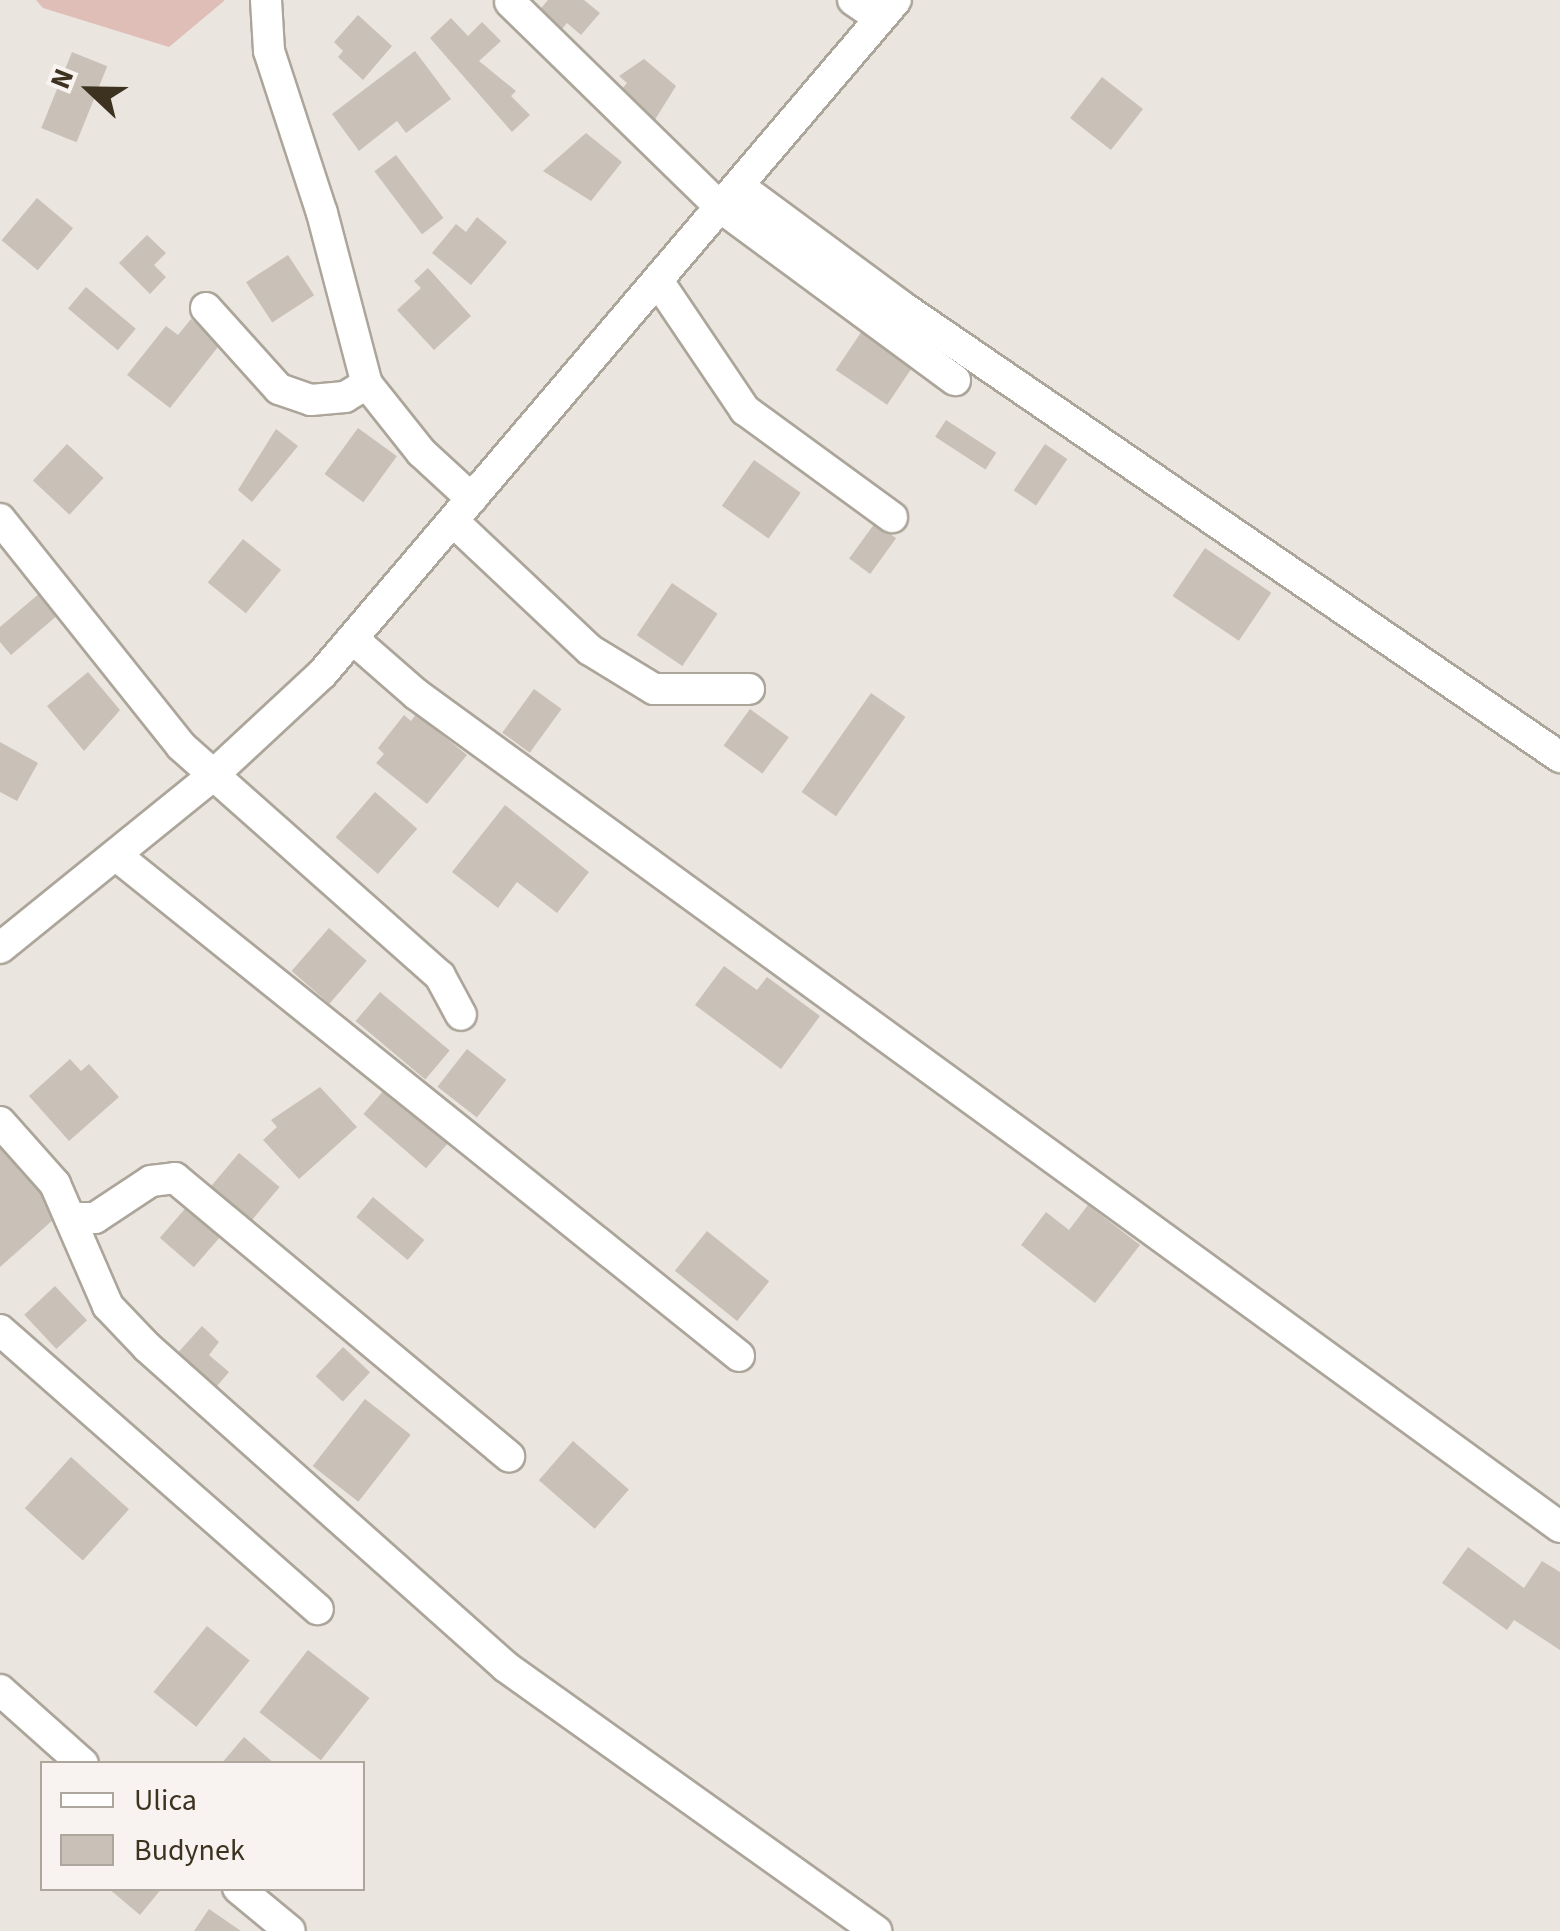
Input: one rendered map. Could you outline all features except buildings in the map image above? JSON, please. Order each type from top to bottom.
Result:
[{"type":"street","points":[[266,0],[268,51],[322,213],[367,384],[462,510],[590,650],[654,689],[749,688]]},
{"type":"street","points":[[0,948],[211,777],[353,640],[888,9],[853,0]]},
{"type":"street","points":[[510,2],[730,197],[955,380]]},
{"type":"street","points":[[730,197],[902,306],[1560,757]]},
{"type":"street","points":[[658,281],[745,410],[892,517]]},
{"type":"street","points":[[206,308],[279,389],[312,400],[345,396],[367,384]]},
{"type":"street","points":[[0,519],[211,777],[440,976],[461,1014]]},
{"type":"street","points":[[353,640],[416,694],[1560,1527]]},
{"type":"street","points":[[117,856],[739,1356]]},
{"type":"street","points":[[0,1122],[55,1184],[108,1306],[302,1487],[506,1667],[876,1931]]},
{"type":"street","points":[[70,1218],[95,1218],[151,1180],[175,1178],[508,1456]]},
{"type":"street","points":[[0,1330],[318,1610]]},
{"type":"street","points":[[0,1690],[80,1761]]},
{"type":"street","points":[[242,1891],[290,1931]]},
{"type":"shaded area","points":[[36,0],[224,1],[169,47],[43,8]]}]
